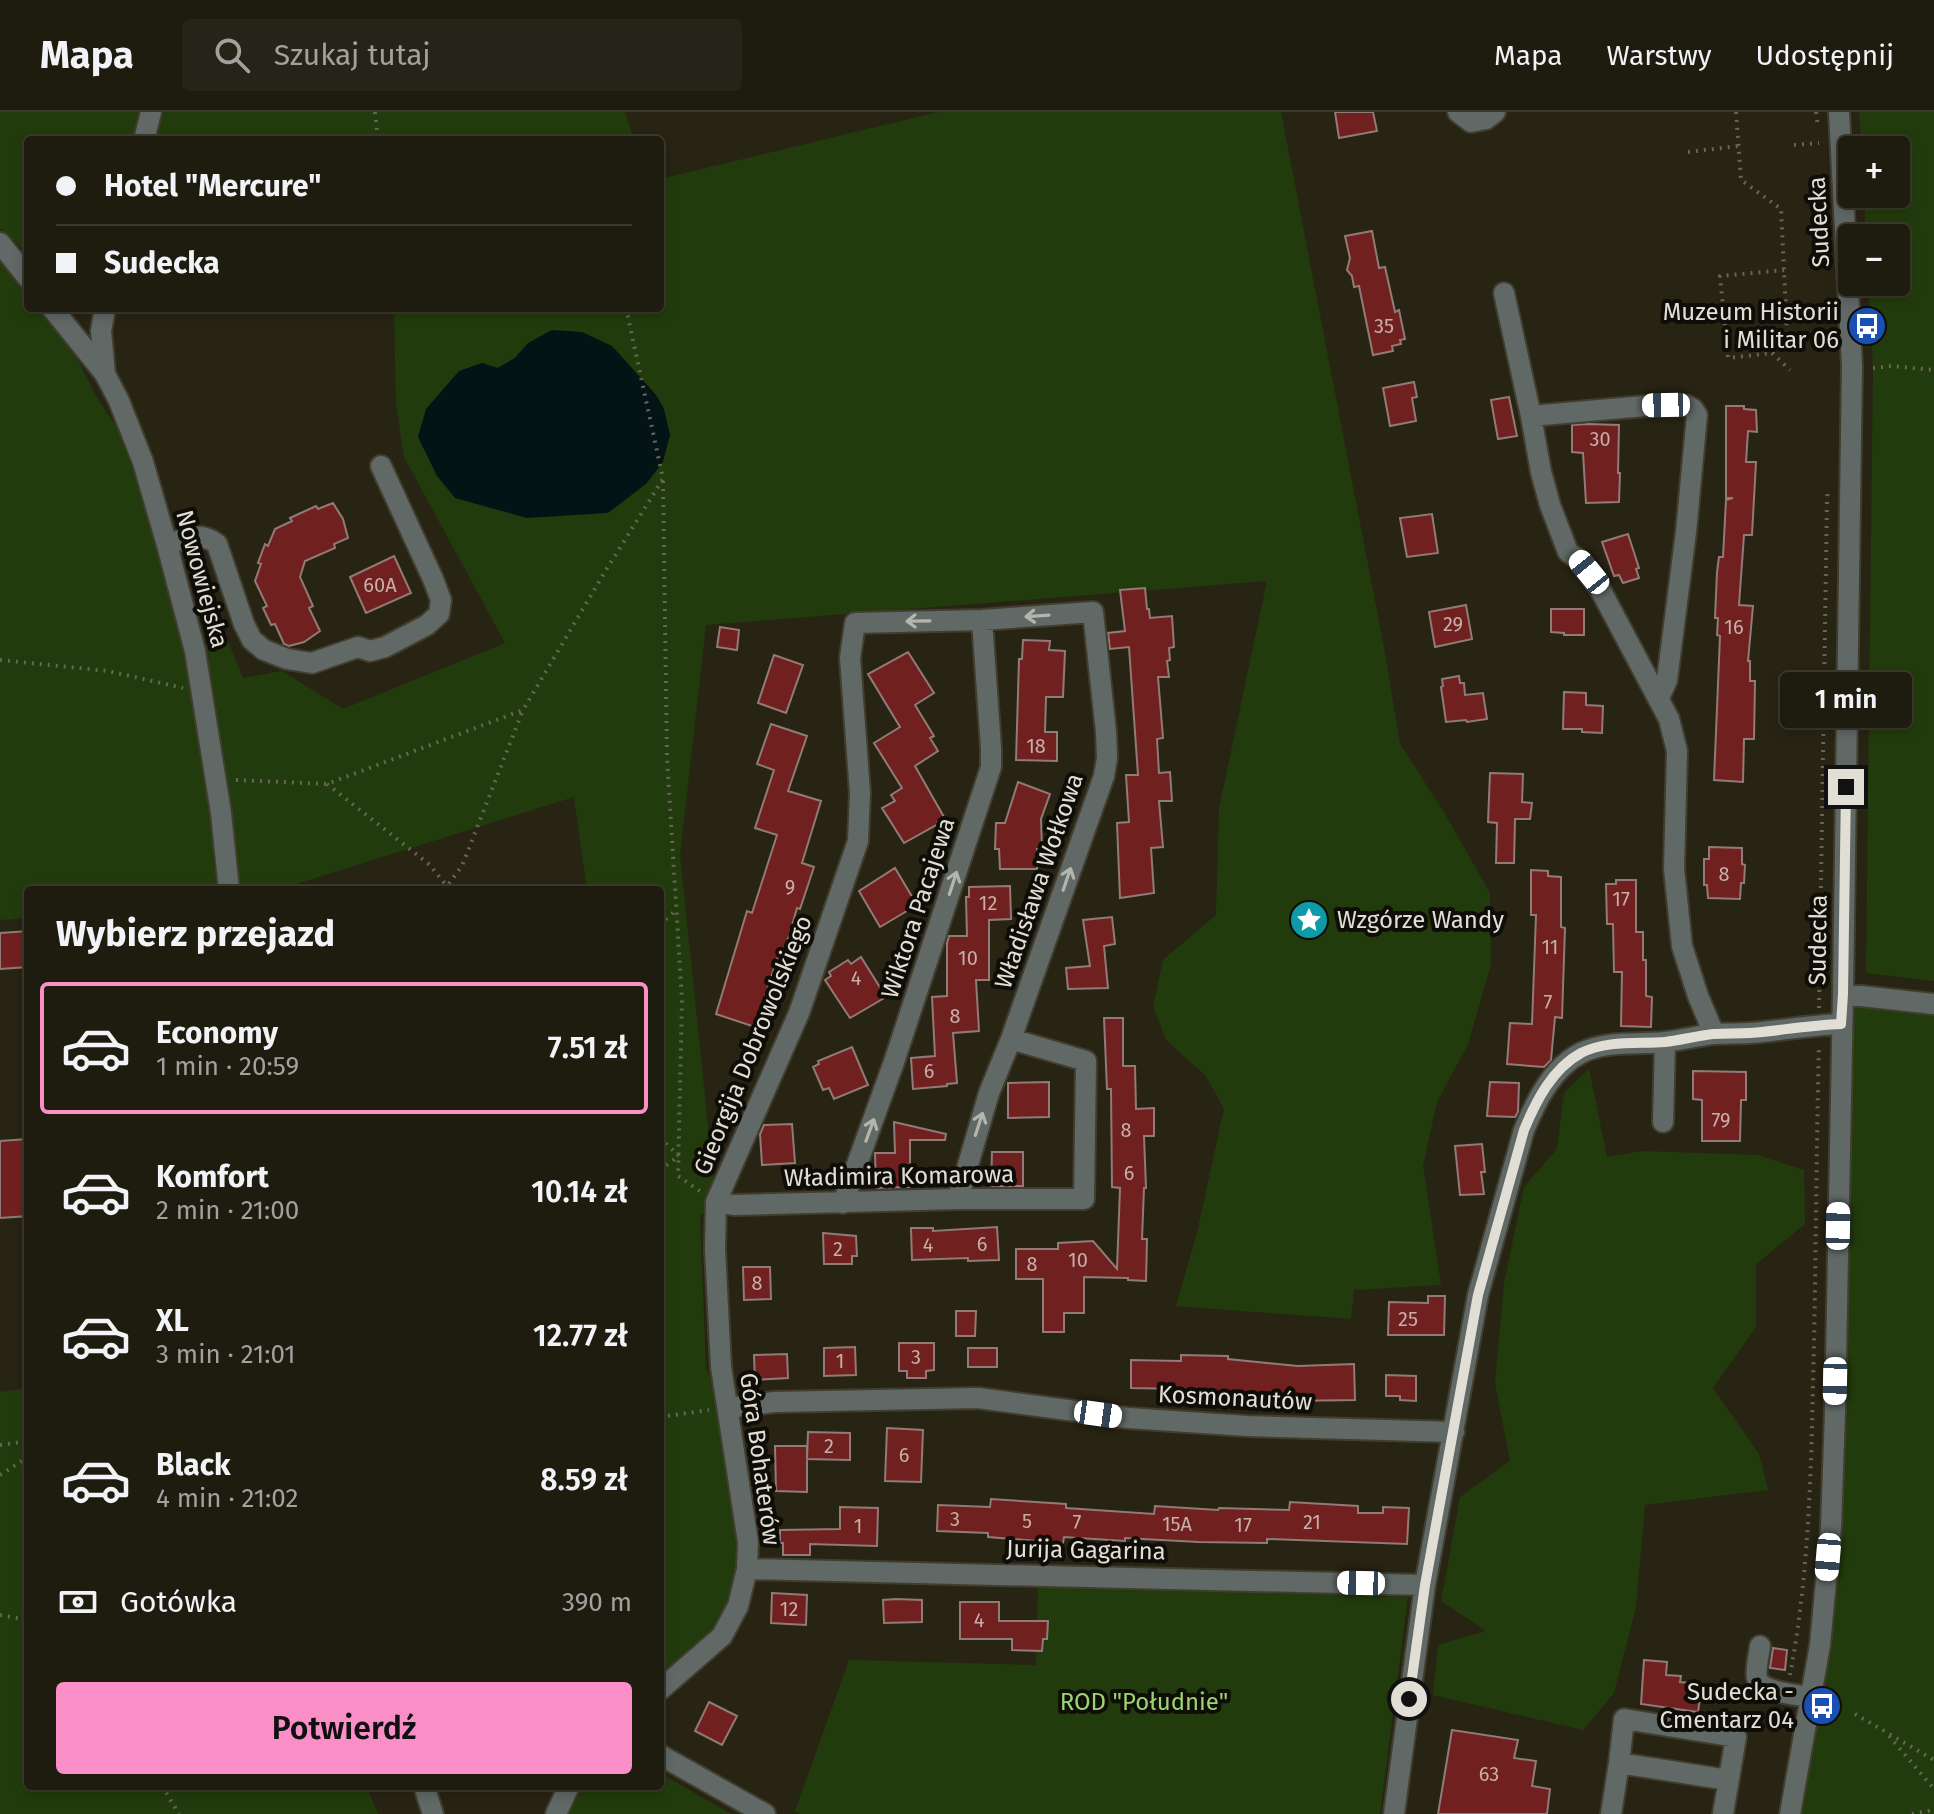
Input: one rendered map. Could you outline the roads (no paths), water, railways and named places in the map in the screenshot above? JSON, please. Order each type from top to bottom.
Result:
[{"type":"street","points":[[145,136],[151,112]]},
{"type":"street","points":[[1458,112],[1471,122],[1486,119],[1495,112]]},
{"type":"street","name":"Sudecka","points":[[1790,1814],[1820,1645],[1831,1528],[1835,1412],[1852,366],[1839,112]]},
{"type":"street","points":[[0,243],[24,273]]},
{"type":"street","points":[[1504,293],[1541,472],[1568,552],[1577,558],[1600,589],[1669,719],[1677,751],[1674,869],[1682,946],[1714,1034]]},
{"type":"street","name":"Nowowiejska","points":[[55,312],[105,374],[129,423],[143,462],[195,651],[216,779],[229,886]]},
{"type":"street","points":[[104,312],[101,331],[105,374]]},
{"type":"street","points":[[1531,416],[1686,405],[1697,415],[1667,680],[1659,698]]},
{"type":"street","points":[[167,545],[191,536],[208,537],[217,544],[244,624],[252,640],[264,650],[287,659],[312,663],[358,647],[370,651],[385,647],[427,625],[439,614],[441,600],[381,466]]},
{"type":"street","name":"Władisława Wołkowa","points":[[958,1199],[980,1120],[1104,776],[1107,758],[1093,612],[982,620]]},
{"type":"street","name":"Gieorgija Dobrowolskiego","points":[[716,1202],[799,1013],[858,841],[860,793],[850,658],[855,623],[982,620]]},
{"type":"street","name":"Wiktora Pacajewa","points":[[843,1203],[899,1047],[991,767],[982,620]]},
{"type":"street","points":[[1843,994],[1934,1004]]},
{"type":"street","points":[[1394,1814],[1425,1585],[1478,1295],[1524,1130],[1544,1089],[1562,1066],[1582,1053],[1608,1044],[1665,1042],[1714,1034],[1758,1033],[1841,1024]]},
{"type":"street","name":"Władimira Komarowa","points":[[716,1202],[734,1205],[1084,1199],[1086,1061],[1011,1039]]},
{"type":"street","points":[[1663,1122],[1665,1042]]},
{"type":"street","name":"Góra Bohaterów","points":[[664,1687],[722,1636],[738,1606],[747,1569],[748,1542],[721,1367],[715,1249],[716,1202]]},
{"type":"street","name":"Kosmonautów","points":[[728,1408],[774,1402],[978,1398],[1128,1418],[1247,1426],[1454,1432]]},
{"type":"street","name":"Jurija Gagarina","points":[[747,1569],[1425,1585]]},
{"type":"street","points":[[1760,1646],[1757,1678],[1760,1683],[1771,1689],[1810,1697]]},
{"type":"street","points":[[1618,1813],[1624,1719],[1736,1737],[1723,1814]]},
{"type":"street","points":[[664,1757],[765,1814]]},
{"type":"street","points":[[1619,1763],[1728,1780]]},
{"type":"street","points":[[425,1790],[433,1814]]},
{"type":"street","points":[[556,1814],[567,1790]]},
{"type":"place","name":"Muzeum Historii i Militar 06","points":[[1867,326]]},
{"type":"place","name":"Wzgórze Wandy","points":[[1309,920]]},
{"type":"place","name":"Sudecka - Cmentarz 04","points":[[1822,1706]]},
{"type":"park label","name":"ROD \"Południe\"","points":[[1144,1702]]}]
